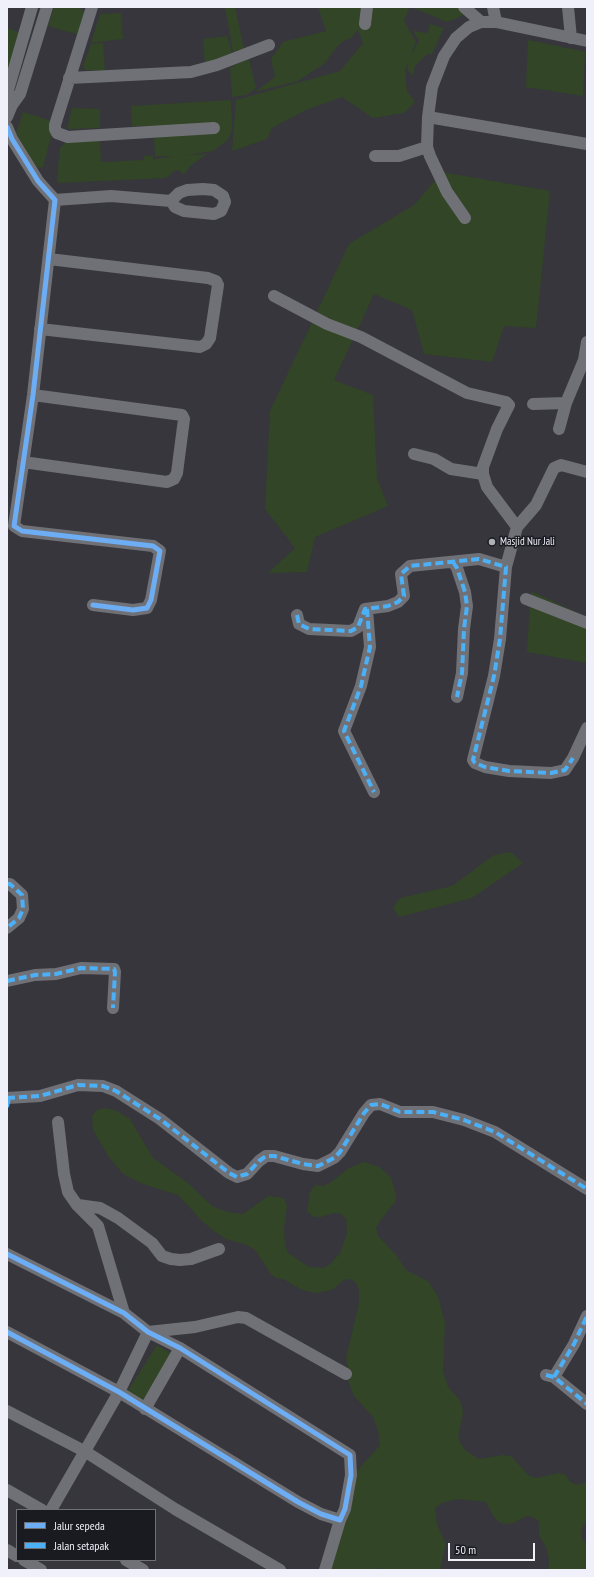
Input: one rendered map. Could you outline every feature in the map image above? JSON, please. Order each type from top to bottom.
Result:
[{"type":"street","points":[[12,105],[8,90],[32,7]]},
{"type":"street","points":[[7,117],[12,105],[20,94],[47,7]]},
{"type":"street","points":[[92,7],[54,127],[57,133],[62,136],[214,128]]},
{"type":"street","points":[[365,24],[367,7]]},
{"type":"street","points":[[464,7],[481,22]]},
{"type":"street","points":[[493,7],[496,22]]},
{"type":"street","points":[[568,7],[571,38]]},
{"type":"street","points":[[465,218],[447,192],[427,147],[428,117],[432,87],[444,56],[456,38],[469,27],[481,22],[496,22],[587,41]]},
{"type":"street","points":[[70,78],[191,72],[217,65],[269,45]]},
{"type":"street","points":[[428,117],[587,144]]},
{"type":"street","points":[[7,127],[12,139],[38,181],[55,200],[33,395],[14,518],[15,528],[22,531],[153,546],[159,549],[160,556],[151,600],[148,607],[141,610],[133,610],[93,605]]},
{"type":"street","points":[[374,156],[399,156],[427,147]]},
{"type":"street","points":[[55,200],[111,196],[171,201]]},
{"type":"street","points":[[40,329],[200,347],[206,344],[210,338],[218,285],[216,281],[208,278],[49,259]]},
{"type":"street","points":[[274,296],[327,324],[361,337],[467,393],[506,402],[509,405],[497,429],[483,467],[482,474],[488,487],[518,527]]},
{"type":"street","points":[[559,429],[566,403],[585,360],[587,342]]},
{"type":"street","points":[[23,462],[167,482],[174,479],[177,473],[184,419],[182,415],[33,395]]},
{"type":"street","points":[[533,404],[566,403]]},
{"type":"street","points":[[414,454],[434,459],[451,469],[482,474]]},
{"type":"street","points":[[587,472],[557,466],[552,470],[536,505],[518,527],[506,567],[496,661],[473,754],[474,762],[485,767],[509,771],[551,773],[565,770],[573,758],[587,728]]},
{"type":"street","points":[[298,615],[299,624],[309,629],[351,631],[358,627],[363,612],[367,609],[388,606],[398,602],[404,596],[401,574],[404,569],[421,563],[453,562],[479,559],[506,567]]},
{"type":"street","points":[[453,562],[457,568],[467,606],[462,673],[457,697]]},
{"type":"street","points":[[526,599],[587,623]]},
{"type":"street","points":[[367,609],[370,647],[361,686],[344,731],[374,792]]},
{"type":"street","points":[[7,884],[10,884],[22,895],[23,909],[19,918],[7,928]]},
{"type":"street","points":[[7,981],[36,975],[56,974],[81,968],[94,967],[114,969],[113,1008]]},
{"type":"street","points":[[8,1101],[40,1096],[78,1085],[103,1086],[116,1091],[160,1119],[229,1174],[237,1177],[247,1174],[266,1156],[274,1156],[318,1166],[340,1152],[364,1113],[372,1105],[380,1104],[400,1112],[433,1112],[464,1120],[495,1132],[587,1189]]},
{"type":"street","points":[[58,1122],[64,1174],[68,1192],[77,1205],[98,1226],[124,1313]]},
{"type":"street","points":[[77,1205],[100,1208],[118,1218],[152,1243],[162,1256],[171,1259],[191,1259],[219,1249]]},
{"type":"street","points":[[7,1254],[124,1313],[148,1332],[180,1348],[350,1455],[351,1474],[344,1510],[325,1570]]},
{"type":"street","points":[[587,1316],[574,1344],[550,1376],[587,1404]]},
{"type":"street","points":[[148,1332],[195,1327],[238,1317],[246,1318],[346,1374]]},
{"type":"street","points":[[7,1332],[119,1392],[298,1502],[320,1514],[340,1520]]},
{"type":"street","points":[[52,1509],[86,1452],[119,1392],[148,1332]]},
{"type":"street","points":[[145,1409],[180,1348]]},
{"type":"street","points":[[7,1411],[86,1452],[175,1509],[280,1570]]},
{"type":"street","points":[[7,1490],[40,1509]]},
{"type":"street","points":[[7,1550],[16,1555]]},
{"type":"street","points":[[26,1561],[41,1570]]},
{"type":"street","points":[[128,1561],[143,1570]]},
{"type":"green space","points":[[54,7],[76,7],[85,11],[82,36],[48,26]]},
{"type":"green space","points":[[225,7],[235,7],[244,49],[233,52]]},
{"type":"green space","points":[[318,7],[410,7],[404,21],[416,42],[411,55],[419,41],[413,31],[428,33],[430,24],[444,28],[432,54],[427,54],[415,66],[413,76],[407,69],[409,61],[405,69],[407,91],[415,102],[404,113],[373,118],[342,97],[306,110],[272,128],[267,139],[232,151],[236,100],[340,71],[363,43],[358,30],[351,38],[342,42],[335,49],[325,63],[298,81],[255,92],[275,77],[271,59],[283,42],[326,31]]},
{"type":"green space","points":[[411,7],[465,7],[466,14],[447,22]]},
{"type":"green space","points":[[121,13],[123,39],[91,43],[100,14]]},
{"type":"green space","points":[[7,28],[21,33],[7,79]]},
{"type":"green space","points":[[227,36],[232,53],[205,64],[203,39]]},
{"type":"green space","points":[[528,40],[587,52],[585,52],[583,96],[526,87]]},
{"type":"green space","points":[[103,43],[105,71],[85,70],[83,66],[91,44]]},
{"type":"green space","points":[[249,59],[256,88],[247,95],[232,97],[230,68],[243,60]]},
{"type":"green space","points":[[231,100],[232,130],[228,140],[213,151],[186,155],[207,154],[190,166],[184,175],[179,170],[174,171],[166,178],[58,183],[57,179],[60,148],[67,141],[100,139],[101,162],[143,160],[144,156],[153,155],[153,159],[173,157],[155,156],[153,126],[132,126],[131,106]]},
{"type":"green space","points":[[72,108],[100,109],[100,128],[67,129]]},
{"type":"green space","points":[[23,112],[55,122],[43,167],[39,168],[33,164],[16,133]]},
{"type":"green space","points":[[442,172],[550,191],[536,328],[504,326],[492,362],[424,354],[412,310],[374,294],[334,380],[373,395],[377,478],[388,506],[315,537],[307,572],[268,573],[295,548],[265,509],[270,411],[349,244],[414,205]]},
{"type":"green space","points":[[531,591],[587,617],[587,663],[527,652]]},
{"type":"green space","points":[[511,852],[523,863],[472,898],[399,917],[393,907],[400,898],[452,886],[494,855]]},
{"type":"green space","points":[[105,1108],[115,1110],[130,1119],[153,1158],[188,1183],[212,1206],[227,1212],[243,1214],[268,1196],[284,1198],[287,1206],[284,1229],[285,1245],[288,1253],[309,1267],[324,1268],[330,1264],[340,1253],[347,1233],[346,1219],[341,1214],[334,1213],[321,1217],[314,1217],[307,1212],[310,1192],[315,1185],[323,1186],[330,1183],[349,1168],[364,1162],[379,1167],[385,1172],[391,1178],[396,1195],[395,1202],[376,1228],[378,1236],[396,1255],[406,1270],[429,1282],[438,1297],[445,1322],[443,1371],[448,1387],[459,1399],[462,1406],[463,1414],[458,1436],[461,1444],[466,1451],[479,1459],[503,1455],[511,1456],[528,1475],[536,1478],[559,1473],[566,1475],[570,1482],[577,1485],[587,1482],[587,1519],[581,1531],[582,1539],[587,1545],[587,1570],[548,1570],[549,1560],[546,1547],[539,1535],[539,1522],[533,1517],[526,1516],[514,1523],[505,1524],[499,1522],[494,1517],[486,1502],[457,1499],[442,1503],[435,1508],[437,1524],[446,1544],[440,1570],[387,1570],[381,1568],[378,1570],[329,1570],[356,1472],[380,1445],[378,1430],[373,1417],[354,1396],[348,1381],[350,1378],[346,1358],[359,1303],[359,1290],[356,1283],[351,1279],[344,1280],[332,1290],[316,1293],[302,1290],[283,1279],[276,1278],[271,1274],[255,1250],[247,1245],[226,1239],[214,1231],[203,1222],[178,1195],[143,1184],[123,1174],[108,1156],[93,1130],[92,1116],[97,1110]]},
{"type":"green space","points":[[157,1345],[172,1354],[142,1402],[127,1392]]},
{"type":"marked path","points":[[297,615],[299,624],[309,629],[351,631],[358,627],[365,609],[388,606],[398,602],[404,596],[401,574],[410,566],[479,559],[506,567],[500,639],[494,676],[473,760],[475,763],[485,767],[509,771],[551,773],[565,770],[573,758]]},
{"type":"marked path","points":[[453,562],[457,568],[465,592],[467,606],[464,629],[462,673],[457,697]]},
{"type":"marked path","points":[[367,609],[370,647],[361,686],[344,731],[374,792]]},
{"type":"marked path","points":[[7,884],[10,884],[22,895],[23,909],[19,918],[7,928]]},
{"type":"marked path","points":[[7,981],[35,975],[56,974],[81,968],[114,969],[113,1008]]},
{"type":"marked path","points":[[7,1098],[40,1096],[78,1085],[103,1086],[116,1091],[160,1119],[229,1173],[237,1177],[247,1174],[266,1156],[274,1156],[303,1164],[318,1166],[334,1158],[340,1152],[364,1113],[371,1105],[380,1104],[400,1112],[433,1112],[464,1120],[495,1132],[587,1189]]},
{"type":"marked path","points":[[7,1107],[9,1098]]},
{"type":"marked path","points":[[554,1377],[574,1344],[587,1316]]},
{"type":"marked path","points":[[546,1375],[554,1377],[587,1404]]},
{"type":"cycle path","points":[[7,127],[12,139],[38,181],[55,200],[33,395],[14,526],[22,531],[153,546],[160,551],[151,600],[147,608],[133,610],[93,605]]},
{"type":"cycle path","points":[[7,1254],[124,1313],[148,1332],[180,1348],[350,1455],[351,1475],[345,1509],[340,1520],[321,1514],[298,1502],[119,1392],[7,1332]]},
{"type":"place","name":"Masjid Nur Jali","points":[[492,542]]}]
